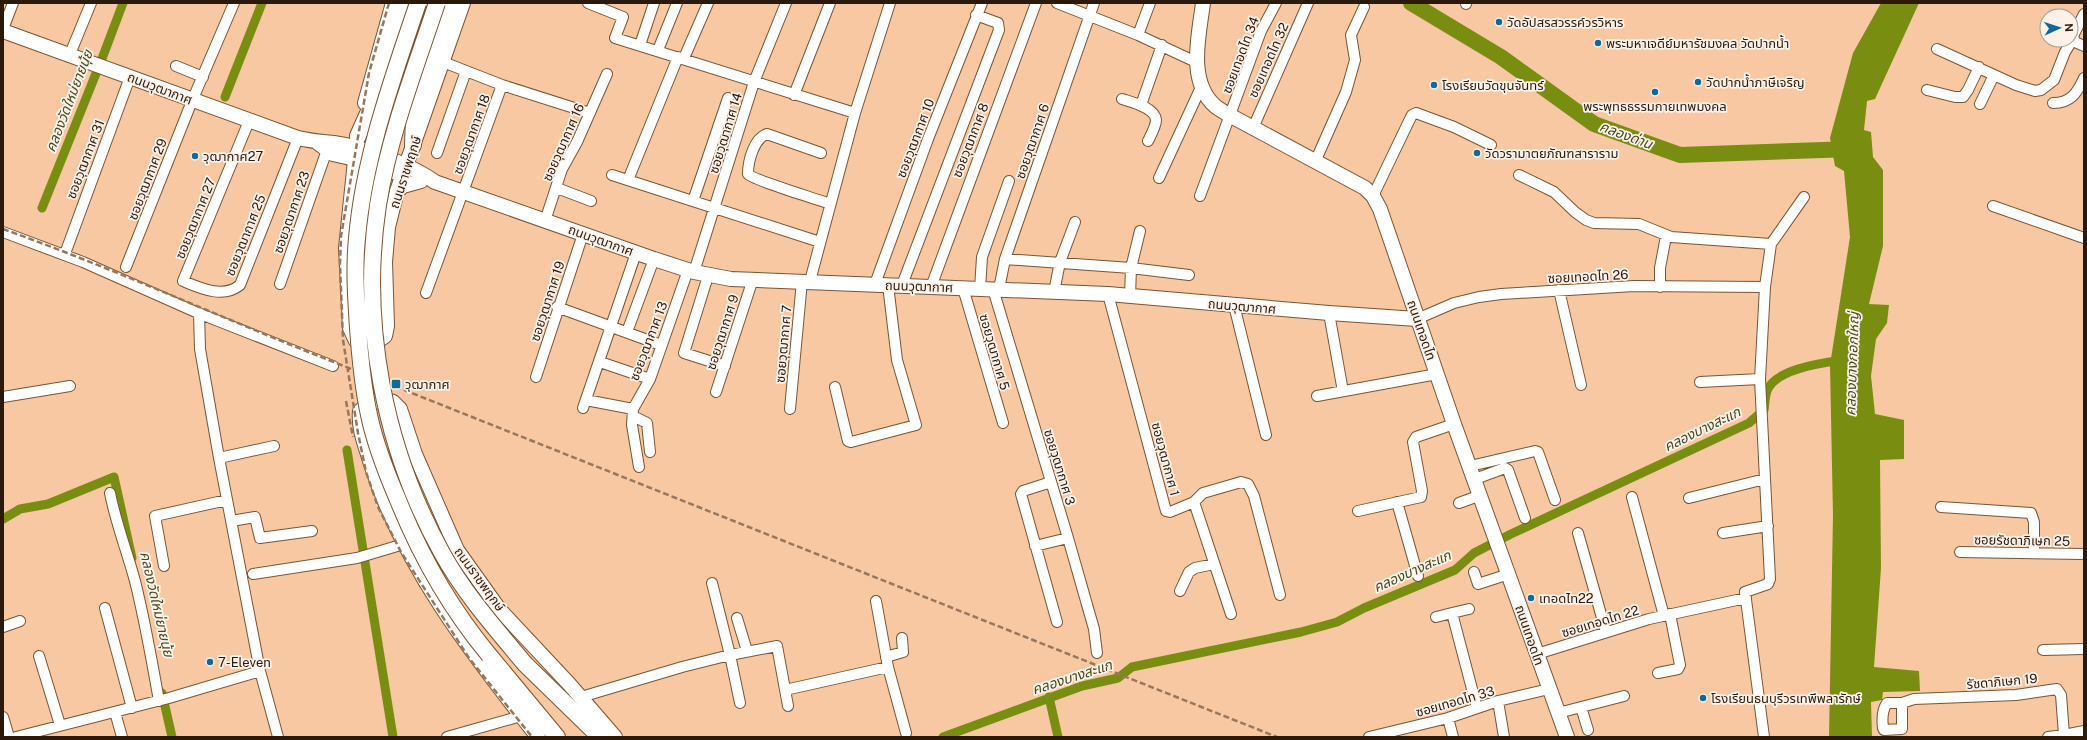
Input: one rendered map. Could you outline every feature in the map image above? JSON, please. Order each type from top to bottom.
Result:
[{"type":"main road","name":"ถนนราชพฤกษ์","points":[[393,3],[367,94],[356,148],[346,248],[350,328],[356,341],[366,344],[375,343],[385,336],[387,326],[385,262],[388,227],[397,191],[463,3]]},
{"type":"main road","points":[[354,179],[328,148],[347,142],[356,148],[405,3]]},
{"type":"main road","points":[[418,3],[378,124],[362,201],[357,238],[355,282],[359,343],[368,413],[377,448],[389,480],[428,567],[466,628],[557,737]]},
{"type":"main road","name":"ถนนราชพฤกษ์","points":[[437,3],[406,96],[385,169],[378,203],[373,242],[372,291],[375,343],[384,398],[398,452],[418,503],[442,553],[472,600],[586,737]]},
{"type":"main road","points":[[397,191],[403,186],[427,179],[419,166],[413,145],[414,118],[417,102],[450,3]]},
{"type":"main road","name":"ถนนเทอดไท","points":[[1203,3],[1196,62],[1202,85],[1214,105],[1231,116],[1364,188],[1373,196],[1380,209],[1454,424],[1473,473],[1567,737]]},
{"type":"main road","name":"ถนนวุฒากาศ","points":[[3,30],[248,121],[298,138],[328,148],[356,148],[405,171],[636,253],[697,273],[731,279],[1108,294],[1417,319]]},
{"type":"main road","name":"ถนนราชพฤกษ์","points":[[538,737],[445,614],[404,544],[376,479],[359,422],[360,412],[367,404],[383,399],[393,402],[400,409],[415,454],[457,550],[499,609],[581,697],[615,737]]},
{"type":"main road","points":[[489,655],[546,737]]},
{"type":"main road","points":[[525,664],[600,737]]},
{"type":"street","points":[[3,30],[13,3]]},
{"type":"street","points":[[70,54],[91,3]]},
{"type":"street","name":"ซอยวุฒากาศ 29","points":[[126,266],[192,100],[234,3]]},
{"type":"street","points":[[588,3],[609,7],[623,16],[615,38],[681,57],[794,95],[855,113]]},
{"type":"street","points":[[640,45],[654,3]]},
{"type":"street","points":[[658,50],[677,3]]},
{"type":"street","points":[[628,180],[681,57],[708,3]]},
{"type":"street","name":"ซอยวุฒากาศ 14","points":[[697,273],[715,208],[754,82],[786,3]]},
{"type":"street","points":[[794,95],[830,3]]},
{"type":"street","name":"ซอยวุฒากาศ 7","points":[[790,409],[806,281],[820,242],[855,113],[890,3]]},
{"type":"street","name":"ซอยวุฒากาศ 10","points":[[888,285],[976,15],[982,3]]},
{"type":"street","name":"ซอยวุฒากาศ 8","points":[[931,287],[1036,3]]},
{"type":"street","points":[[1057,3],[1162,45],[1196,62]]},
{"type":"street","name":"ซอยวุฒากาศ 6","points":[[991,289],[1005,259],[1094,3]]},
{"type":"street","points":[[1138,35],[1150,3]]},
{"type":"street","name":"ซอยเทอดไท 34","points":[[1200,196],[1231,116],[1261,31],[1276,3]]},
{"type":"street","name":"ซอยเทอดไท 32","points":[[1253,128],[1308,3]]},
{"type":"street","points":[[1315,162],[1346,92],[1355,60],[1351,35],[1364,7]]},
{"type":"street","points":[[2079,25],[2084,14]]},
{"type":"street","points":[[835,387],[848,441],[851,442],[916,425],[897,360],[888,285],[999,30],[998,24],[976,15]]},
{"type":"street","points":[[1142,105],[1162,45]]},
{"type":"street","points":[[1937,49],[2016,85],[2035,91],[2041,90],[2054,80],[2067,48]]},
{"type":"street","points":[[443,62],[502,84],[590,113]]},
{"type":"street","points":[[176,66],[203,77]]},
{"type":"street","points":[[1927,90],[1955,98],[1963,97],[1979,68]]},
{"type":"street","points":[[437,153],[466,71]]},
{"type":"street","name":"ซอยวุฒากาศ 16","points":[[545,221],[562,169],[590,113],[607,74]]},
{"type":"street","points":[[1980,104],[1994,75]]},
{"type":"street","name":"ซอยวุฒากาศ 31","points":[[66,251],[130,77]]},
{"type":"street","points":[[2053,103],[2068,101],[2076,94],[2084,78]]},
{"type":"street","name":"ซอยวุฒากาศ 18","points":[[426,293],[502,84]]},
{"type":"street","points":[[1159,178],[1202,85]]},
{"type":"street","points":[[693,201],[728,98]]},
{"type":"street","points":[[1122,99],[1142,105],[1154,114],[1156,118],[1148,141]]},
{"type":"street","points":[[1373,196],[1412,115],[1416,113],[1454,127],[1491,145]]},
{"type":"street","name":"ซอยวุฒากาศ 27","points":[[183,281],[248,121]]},
{"type":"street","points":[[821,153],[767,134],[761,137],[756,144],[748,174],[753,179],[761,182],[792,190],[830,204]]},
{"type":"street","name":"ซอยวุฒากาศ 25","points":[[183,281],[204,290],[213,291],[235,289],[240,285],[298,138]]},
{"type":"street","name":"ซอยวุฒากาศ 23","points":[[280,284],[328,148]]},
{"type":"street","points":[[1519,174],[1554,192],[1586,220],[1606,224],[1639,224],[1648,226],[1666,236],[1771,244]]},
{"type":"street","points":[[612,175],[820,242]]},
{"type":"street","points":[[991,289],[982,257],[1009,181]]},
{"type":"street","points":[[557,188],[591,201]]},
{"type":"street","points":[[1764,737],[1746,590],[1770,582],[1760,379],[1765,288],[1771,244],[1804,197]]},
{"type":"street","points":[[1993,206],[2084,238]]},
{"type":"street","points":[[1054,292],[1060,262],[1075,222]]},
{"type":"street","points":[[1130,296],[1131,268],[1140,231]]},
{"type":"street","points":[[3,232],[122,278],[153,294],[333,366]]},
{"type":"street","name":"ซอยวุฒากาศ 19","points":[[536,377],[583,234]]},
{"type":"street","points":[[1660,287],[1660,268],[1666,236]]},
{"type":"street","points":[[636,253],[585,404],[633,413],[647,423],[650,452]]},
{"type":"street","points":[[627,332],[654,259]]},
{"type":"street","points":[[1005,259],[1131,268],[1189,275]]},
{"type":"street","points":[[697,273],[684,353],[725,366]]},
{"type":"street","name":"ซอยวุฒากาศ 13","points":[[633,413],[650,379],[661,345],[697,273]]},
{"type":"street","name":"ซอยวุฒากาศ 9","points":[[716,392],[753,279]]},
{"type":"street","name":"ซอยเทอดไท 26","points":[[1417,319],[1454,303],[1479,297],[1559,290],[1660,287],[1765,288]]},
{"type":"street","name":"ซอยวุฒากาศ 5","points":[[962,288],[1003,423]]},
{"type":"street","name":"ซอยวุฒากาศ 3","points":[[991,289],[1068,538],[1094,629],[1097,653]]},
{"type":"street","points":[[1559,290],[1581,385]]},
{"type":"street","name":"ซอยวุฒากาศ 1","points":[[1108,294],[1166,510],[1170,512],[1194,502],[1231,614]]},
{"type":"street","points":[[1234,305],[1266,435]]},
{"type":"street","points":[[558,307],[661,345]]},
{"type":"street","points":[[199,313],[200,349],[219,458],[260,671],[278,737]]},
{"type":"street","points":[[1329,313],[1342,386]]},
{"type":"street","points":[[600,362],[650,379]]},
{"type":"street","points":[[1317,396],[1437,374]]},
{"type":"street","points":[[1700,382],[1760,379]]},
{"type":"street","points":[[3,397],[70,386]]},
{"type":"street","points":[[633,413],[632,425],[639,467]]},
{"type":"street","points":[[1358,511],[1422,496],[1414,446],[1416,438],[1454,424]]},
{"type":"street","points":[[219,458],[274,446]]},
{"type":"street","points":[[1473,473],[1535,450],[1538,452],[1555,500]]},
{"type":"street","points":[[1473,473],[1505,468],[1508,470],[1526,518]]},
{"type":"street","points":[[1688,498],[1765,479]]},
{"type":"street","points":[[1051,482],[1021,492],[1057,622]]},
{"type":"street","points":[[1194,502],[1203,493],[1241,482],[1248,484],[1254,496],[1280,596]]},
{"type":"street","points":[[110,493],[115,520],[130,565],[163,700]]},
{"type":"street","points":[[1460,503],[1480,495]]},
{"type":"street","points":[[1632,497],[1667,615],[1680,665],[1678,669],[1658,673]]},
{"type":"street","points":[[164,566],[155,516],[227,500]]},
{"type":"street","points":[[1397,502],[1418,576]]},
{"type":"street","points":[[1941,507],[2031,512],[2034,522],[2034,553]]},
{"type":"street","points":[[231,521],[255,517],[260,538],[312,531]]},
{"type":"street","points":[[1723,533],[1768,526]]},
{"type":"street","points":[[1578,533],[1606,632]]},
{"type":"street","points":[[1035,546],[1068,538]]},
{"type":"street","points":[[253,574],[357,558],[404,544]]},
{"type":"street","name":"ซอยรัชดาภิเษก 25","points":[[1960,552],[2084,554]]},
{"type":"street","points":[[1180,591],[1189,572],[1195,568],[1214,564]]},
{"type":"street","points":[[1474,572],[1478,584],[1509,574]]},
{"type":"street","points":[[712,583],[740,703]]},
{"type":"street","name":"ซอยเทอดไท 22","points":[[1537,654],[1606,632],[1667,615],[1746,598]]},
{"type":"street","points":[[876,601],[887,662],[906,733]]},
{"type":"street","points":[[105,608],[132,708]]},
{"type":"street","points":[[1436,617],[1469,609]]},
{"type":"street","points":[[1452,613],[1477,708]]},
{"type":"street","points":[[737,618],[747,651]]},
{"type":"street","points":[[3,627],[20,621]]},
{"type":"street","points":[[785,690],[887,662],[903,652],[902,638]]},
{"type":"street","points":[[581,697],[730,655],[776,646],[788,706]]},
{"type":"street","points":[[2043,650],[2084,649]]},
{"type":"street","points":[[39,656],[60,725]]},
{"type":"street","points":[[16,737],[163,700],[260,671]]},
{"type":"street","name":"ซอยเทอดไท 33","points":[[1369,737],[1448,718],[1498,701],[1549,688]]},
{"type":"street","name":"รัชดาภิเษก 19","points":[[1902,703],[1914,699],[2016,695],[2057,689],[2061,695],[2064,735]]},
{"type":"street","points":[[1558,713],[1624,696]]},
{"type":"street","points":[[1498,701],[1504,737]]},
{"type":"street","points":[[1581,707],[1588,730]]},
{"type":"street","points":[[115,712],[122,737]]},
{"type":"street","points":[[448,737],[475,733],[521,716]]},
{"type":"street","points":[[1448,718],[1453,737]]},
{"type":"street","points":[[4,722],[9,737]]},
{"type":"street","points":[[2048,737],[2084,731]]},
{"type":"water","name":"คลองบางกอกใหญ่","points":[[1881,3],[1919,3],[1875,99],[1867,101],[1864,130],[1871,132],[1873,157],[1883,170],[1883,246],[1869,304],[1889,305],[1887,323],[1876,339],[1871,376],[1875,414],[1904,420],[1904,459],[1880,460],[1881,568],[1874,667],[1919,671],[1920,691],[1883,692],[1882,700],[1871,702],[1872,737],[1829,737],[1833,515],[1830,365],[1850,237],[1844,171],[1835,166],[1830,138],[1853,53]]},
{"type":"waterway","name":"คลองวัดใหม่ยายนุ้ย","points":[[42,208],[123,3]]},
{"type":"waterway","points":[[225,97],[262,3]]},
{"type":"waterway","name":"คลองด่าน","points":[[1411,3],[1501,57],[1594,124],[1680,155],[1853,149]]},
{"type":"waterway","name":"คลองบางสะแก","points":[[943,737],[1082,686],[1118,678],[1132,667],[1301,632],[1337,622],[1364,608],[1455,570],[1474,553],[1511,534],[1749,423],[1764,410],[1767,391],[1772,383],[1779,377],[1800,368],[1842,360]]},
{"type":"waterway","points":[[347,450],[393,737]]},
{"type":"waterway","points":[[3,519],[20,509],[48,504],[114,477],[132,558]]},
{"type":"waterway","name":"คลองวัดใหม่ยายนุ้ย","points":[[162,693],[172,737]]},
{"type":"waterway","points":[[1049,697],[1058,737]]},
{"type":"railway","points":[[389,3],[369,73],[341,236],[340,264],[343,340],[358,433],[366,472],[378,507],[401,552],[469,658],[532,737]]},
{"type":"railway","points":[[3,229],[78,257],[301,349],[1277,737]]},
{"type":"railway","points":[[346,401],[353,437]]},
{"type":"place","name":"วัดอัปสรสวรรค์วรวิหาร","points":[[1499,22]]},
{"type":"place","name":"พระมหาเจดีย์มหารัชมงคล วัดปากน้ำ","points":[[1598,43]]},
{"type":"place","name":"วัดปากน้ำภาษีเจริญ","points":[[1698,82]]},
{"type":"place","name":"โรงเรียนวัดขุนจันทร์","points":[[1434,85]]},
{"type":"place","name":"พระพุทธธรรมกายเทพมงคล","points":[[1655,92]]},
{"type":"place","name":"วัดวรามาตยภัณฑสาราราม","points":[[1477,153]]},
{"type":"place","name":"วุฒากาศ27","points":[[195,156]]},
{"type":"place","name":"วุฒากาศ","points":[[396,384]]},
{"type":"place","name":"เทอดไท22","points":[[1531,598]]},
{"type":"place","name":"7-Eleven","points":[[210,662]]},
{"type":"place","name":"โรงเรียนธนบุรีวรเทพีพลารักษ์","points":[[1703,698]]}]
